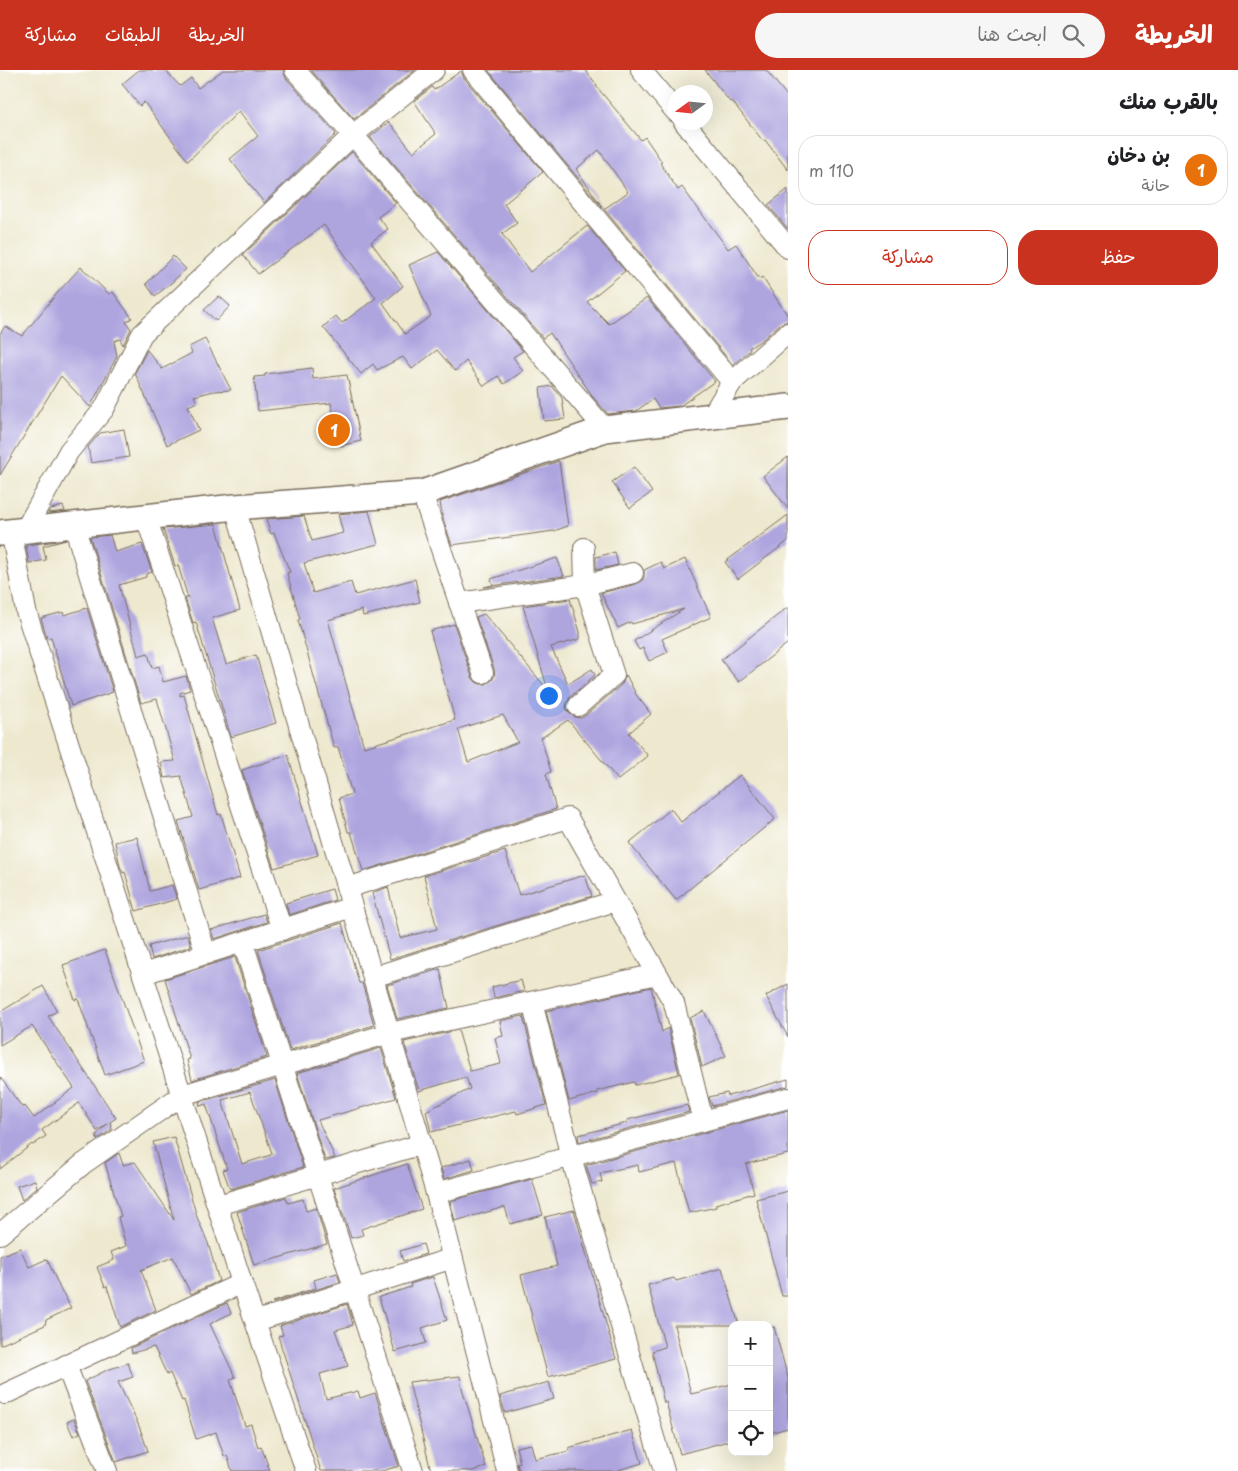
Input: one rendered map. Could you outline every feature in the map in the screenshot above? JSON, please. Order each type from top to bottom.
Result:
[{"type":"street","points":[[295,70],[605,429]]},
{"type":"street","points":[[306,1471],[242,1283],[26,611],[12,532],[69,451],[104,409],[142,334],[353,135],[434,70]]},
{"type":"street","points":[[473,70],[732,382]]},
{"type":"street","points":[[641,70],[668,102]]},
{"type":"street","points":[[691,130],[788,248]]},
{"type":"street","points":[[712,417],[732,382],[788,333]]},
{"type":"street","points":[[12,532],[234,507],[422,493],[605,429],[788,408]]},
{"type":"street","points":[[422,493],[483,673]]},
{"type":"street","points":[[234,507],[436,1193],[507,1471]]},
{"type":"street","points":[[146,517],[282,930]]},
{"type":"street","points":[[74,525],[206,954]]},
{"type":"street","points":[[578,706],[614,676],[585,585],[584,548]]},
{"type":"street","points":[[459,603],[585,585],[633,573]]},
{"type":"street","points":[[347,888],[568,818],[674,1003],[703,1121]]},
{"type":"street","points":[[373,976],[615,901]]},
{"type":"street","points":[[143,974],[352,907]]},
{"type":"street","points":[[243,942],[413,1471]]},
{"type":"street","points":[[0,1234],[83,1164],[182,1095],[390,1033],[657,974]]},
{"type":"street","points":[[532,1002],[570,1157],[664,1471]]},
{"type":"street","points":[[436,1193],[788,1098]]},
{"type":"street","points":[[218,1205],[422,1144]]},
{"type":"street","points":[[256,1321],[453,1258]]},
{"type":"street","points":[[5,1394],[242,1283]]},
{"type":"street","points":[[66,1365],[107,1471]]},
{"type":"building","points":[[139,70],[165,70],[180,86],[191,78],[198,88],[223,70],[283,70],[286,78],[336,134],[264,203],[230,159],[258,136],[239,111],[188,161],[144,102],[140,106],[122,84]]},
{"type":"building","points":[[311,70],[415,70],[354,119]]},
{"type":"building","points":[[488,70],[585,70],[641,140],[645,137],[678,190],[682,187],[728,249],[736,244],[759,279],[762,277],[788,316],[788,321],[780,324],[762,340],[749,348],[750,350],[733,365],[604,209],[628,192],[599,150],[576,169],[603,208]]},
{"type":"building","points":[[705,70],[766,70],[788,97],[788,170],[765,140],[763,141]]},
{"type":"building","points":[[461,71],[464,78],[543,172],[504,204],[517,223],[502,234],[530,272],[587,226],[625,271],[587,302],[609,324],[647,298],[715,381],[680,406],[659,408],[653,399],[636,411],[608,414],[593,397],[550,333],[543,338],[370,137],[389,122],[413,152],[436,134],[414,101],[432,87],[434,90]]},
{"type":"building","points":[[352,152],[396,203],[378,217],[388,229],[371,242],[403,286],[383,303],[405,334],[431,316],[409,265],[438,252],[523,351],[513,357],[523,371],[504,384],[498,376],[484,386],[466,361],[455,371],[437,350],[412,369],[403,357],[377,370],[373,364],[361,374],[323,327],[336,316],[342,323],[376,298],[324,225],[258,274],[243,255]]},
{"type":"building","points":[[788,189],[788,229],[768,205]]},
{"type":"building","points":[[173,256],[186,269],[155,296],[146,284]]},
{"type":"building","points":[[81,267],[109,294],[113,292],[132,318],[126,322],[131,329],[123,345],[120,339],[114,341],[117,356],[90,407],[61,376],[0,475],[0,334],[5,326],[22,336]]},
{"type":"building","points":[[219,296],[230,306],[216,321],[204,310]]},
{"type":"building","points":[[205,339],[231,390],[214,391],[194,396],[197,402],[188,406],[199,430],[167,445],[135,373],[147,350],[162,369],[192,353],[189,347]]},
{"type":"building","points":[[312,368],[313,379],[347,375],[361,441],[340,446],[331,403],[258,411],[254,377]]},
{"type":"building","points":[[552,386],[562,398],[565,419],[544,421],[540,388]]},
{"type":"building","points":[[124,429],[129,457],[91,463],[88,447],[100,433]]},
{"type":"building","points":[[788,457],[788,509],[763,476]]},
{"type":"building","points":[[559,461],[568,526],[554,531],[452,545],[442,516],[440,502]]},
{"type":"building","points":[[634,467],[652,492],[630,508],[612,482]]},
{"type":"building","points":[[63,506],[65,511],[48,513],[51,509]]},
{"type":"building","points":[[369,511],[378,544],[304,563],[313,593],[351,582],[355,595],[415,579],[420,602],[363,616],[362,610],[328,620],[364,747],[455,720],[430,631],[454,624],[472,677],[480,684],[486,684],[492,680],[495,675],[494,669],[476,617],[484,614],[548,690],[523,606],[570,599],[580,632],[580,639],[551,647],[568,684],[592,669],[595,675],[570,697],[566,708],[575,717],[581,718],[622,684],[626,675],[637,696],[651,714],[629,733],[648,756],[618,780],[568,720],[541,738],[551,772],[546,774],[556,809],[363,871],[351,832],[348,832],[339,798],[352,794],[338,747],[334,748],[298,620],[300,619],[287,573],[290,572],[274,533],[271,534],[266,519],[304,516],[312,541],[343,533],[338,514]],"holes":[[[503,715],[518,742],[468,762],[458,729]]]},
{"type":"building","points":[[788,515],[788,541],[738,579],[725,562]]},
{"type":"building","points":[[216,524],[240,610],[212,618],[226,664],[256,655],[276,723],[231,737],[196,622],[193,623],[185,598],[188,598],[178,565],[175,566],[163,529]]},
{"type":"building","points":[[110,535],[115,552],[142,544],[152,572],[146,574],[146,577],[119,585],[138,656],[148,653],[152,668],[159,666],[163,682],[186,676],[190,690],[180,693],[180,696],[184,695],[218,815],[221,814],[240,878],[199,890],[178,821],[193,817],[181,776],[164,778],[161,762],[175,761],[157,699],[141,703],[90,537]]},
{"type":"building","points":[[66,540],[43,546],[46,560],[29,563],[26,545]]},
{"type":"building","points":[[615,552],[618,565],[596,570],[596,557]]},
{"type":"building","points":[[557,558],[564,576],[484,587],[493,585],[491,579]]},
{"type":"building","points":[[685,559],[711,617],[662,639],[668,652],[649,661],[643,648],[639,650],[634,641],[684,609],[632,624],[631,622],[618,628],[601,593],[642,581],[644,570],[661,562],[664,569]]},
{"type":"building","points":[[788,607],[788,643],[739,682],[721,660]]},
{"type":"building","points":[[87,608],[113,692],[71,706],[51,637],[47,638],[41,618],[63,612],[64,615]]},
{"type":"building","points":[[288,755],[318,855],[274,868],[242,770]]},
{"type":"building","points":[[740,775],[775,819],[676,900],[629,843],[671,809],[681,822]]},
{"type":"building","points":[[137,837],[150,891],[172,885],[177,899],[136,911],[125,872],[123,873],[120,866],[115,842]]},
{"type":"building","points":[[505,851],[519,895],[585,875],[592,896],[390,959],[372,893],[388,887],[400,938],[437,929],[424,876]]},
{"type":"building","points":[[332,889],[335,900],[289,915],[286,903]]},
{"type":"building","points":[[264,914],[267,922],[214,939],[211,930]]},
{"type":"building","points":[[342,923],[359,983],[362,983],[374,1025],[290,1050],[258,950]]},
{"type":"building","points":[[188,935],[191,946],[152,959],[149,946]]},
{"type":"building","points":[[105,950],[144,1061],[105,1075],[78,999],[75,1000],[63,965]]},
{"type":"building","points":[[235,957],[267,1057],[192,1080],[187,1060],[190,1059],[165,979]]},
{"type":"building","points":[[440,969],[449,1008],[397,1019],[387,985]]},
{"type":"building","points":[[521,980],[524,991],[494,998],[492,987]]},
{"type":"building","points":[[788,984],[788,1037],[766,996]]},
{"type":"building","points":[[43,986],[57,1011],[48,1016],[116,1118],[110,1122],[112,1129],[97,1140],[96,1135],[107,1124],[97,1131],[79,1103],[42,1130],[46,1136],[32,1144],[0,1169],[0,1077],[22,1107],[25,1106],[34,1118],[74,1088],[32,1026],[0,1045],[0,1012]]},
{"type":"building","points":[[651,987],[662,1032],[668,1028],[679,1074],[635,1085],[634,1082],[597,1091],[598,1093],[569,1101],[546,1011]]},
{"type":"building","points":[[704,1011],[726,1056],[702,1067],[690,1018]]},
{"type":"building","points":[[523,1016],[546,1105],[517,1114],[516,1111],[431,1132],[426,1111],[470,1089],[466,1077],[419,1091],[404,1042],[458,1030],[470,1071],[501,1064],[495,1038],[503,1036],[500,1021]]},
{"type":"building","points":[[381,1048],[396,1098],[318,1120],[335,1158],[325,1160],[297,1073]]},
{"type":"building","points":[[788,1079],[788,1086],[712,1106],[709,1097],[727,1093],[728,1096]]},
{"type":"building","points":[[275,1080],[303,1167],[230,1189],[223,1170],[227,1169],[206,1104],[200,1106],[199,1102]],"holes":[[[250,1092],[272,1153],[271,1155],[242,1164],[222,1100]]]},
{"type":"building","points":[[687,1105],[689,1112],[579,1142],[578,1135]]},
{"type":"building","points":[[788,1110],[788,1154],[746,1164],[754,1193],[716,1204],[716,1207],[689,1213],[676,1163],[639,1172],[638,1165],[600,1173],[602,1182],[592,1184],[586,1165]]},
{"type":"building","points":[[174,1137],[197,1217],[208,1243],[219,1281],[191,1294],[173,1257],[141,1270],[156,1310],[120,1327],[107,1286],[105,1287],[97,1267],[114,1260],[111,1252],[126,1246],[118,1217],[121,1216],[105,1163],[119,1153],[123,1165],[135,1162],[174,1220],[153,1142]]},
{"type":"building","points":[[471,1159],[474,1170],[444,1179],[441,1168]]},
{"type":"building","points":[[407,1164],[422,1209],[361,1229],[363,1235],[351,1238],[334,1188]]},
{"type":"building","points":[[532,1179],[543,1215],[510,1224],[505,1207],[455,1221],[450,1201]]},
{"type":"building","points":[[35,1180],[37,1187],[22,1200],[17,1186]]},
{"type":"building","points":[[788,1191],[788,1296],[782,1296],[756,1199]]},
{"type":"building","points":[[286,1197],[288,1203],[303,1199],[306,1211],[316,1208],[327,1244],[254,1265],[237,1212]]},
{"type":"building","points":[[574,1210],[616,1359],[548,1377],[521,1275],[557,1266],[545,1217]]},
{"type":"building","points":[[423,1244],[426,1254],[403,1261],[400,1251]]},
{"type":"building","points":[[20,1248],[29,1267],[47,1259],[71,1308],[46,1320],[45,1325],[0,1345],[0,1256]]},
{"type":"building","points":[[722,1268],[738,1321],[728,1321],[728,1325],[674,1325],[691,1394],[728,1385],[728,1441],[680,1454],[666,1402],[664,1403],[652,1351],[665,1347],[648,1285],[674,1278],[676,1281]]},
{"type":"building","points":[[337,1273],[340,1282],[272,1302],[316,1288],[314,1280]]},
{"type":"building","points":[[433,1277],[447,1320],[422,1328],[426,1343],[395,1352],[379,1297],[411,1287],[410,1284]]},
{"type":"building","points":[[227,1303],[231,1313],[210,1324],[235,1377],[230,1380],[245,1426],[251,1424],[258,1447],[261,1446],[270,1471],[232,1471],[227,1455],[224,1456],[216,1432],[196,1439],[184,1400],[182,1401],[170,1373],[167,1375],[154,1347],[132,1353],[131,1348]]},
{"type":"building","points":[[347,1304],[353,1325],[335,1330],[348,1366],[320,1374],[326,1399],[358,1391],[360,1398],[375,1393],[399,1466],[382,1471],[321,1471],[278,1336],[283,1335],[280,1326]]},
{"type":"building","points":[[773,1327],[788,1378],[788,1428],[773,1432],[773,1366]]},
{"type":"building","points":[[128,1363],[133,1377],[118,1382],[139,1426],[148,1451],[116,1462],[85,1381],[107,1370]]},
{"type":"building","points":[[460,1376],[461,1385],[486,1467],[473,1471],[431,1471],[409,1382]]},
{"type":"building","points":[[549,1382],[554,1399],[505,1413],[500,1396]]},
{"type":"building","points":[[74,1419],[80,1433],[73,1436],[67,1422]]},
{"type":"building","points":[[632,1430],[642,1463],[615,1471],[519,1471],[517,1463],[520,1463],[516,1447],[531,1444],[535,1459],[569,1451],[568,1448]]},
{"type":"place","name":"بن دخان","points":[[334,430]]}]
